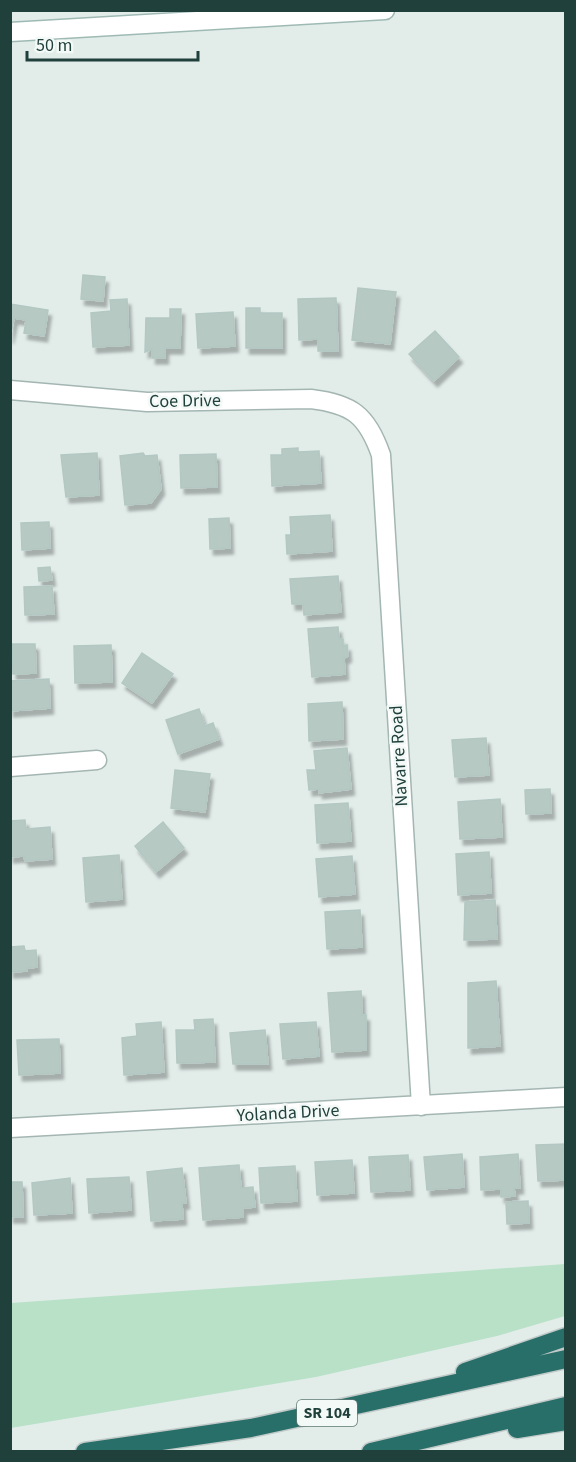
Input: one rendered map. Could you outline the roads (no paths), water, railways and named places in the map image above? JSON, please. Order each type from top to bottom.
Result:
[{"type":"highway","points":[[382,1401],[566,1337]]},
{"type":"highway","name":"SR 104","points":[[85,1452],[251,1428],[566,1359]]},
{"type":"highway","points":[[371,1452],[566,1406]]},
{"type":"highway","points":[[391,1448],[566,1421]]},
{"type":"street","points":[[10,32],[385,10]]},
{"type":"street","name":"Coe Drive","points":[[10,390],[147,402],[311,399],[335,402],[358,413]]},
{"type":"street","name":"Navarre Road","points":[[358,413],[373,432],[381,455],[421,1106]]},
{"type":"street","points":[[10,767],[97,760]]},
{"type":"street","name":"Yolanda Drive","points":[[10,1128],[566,1096]]}]
